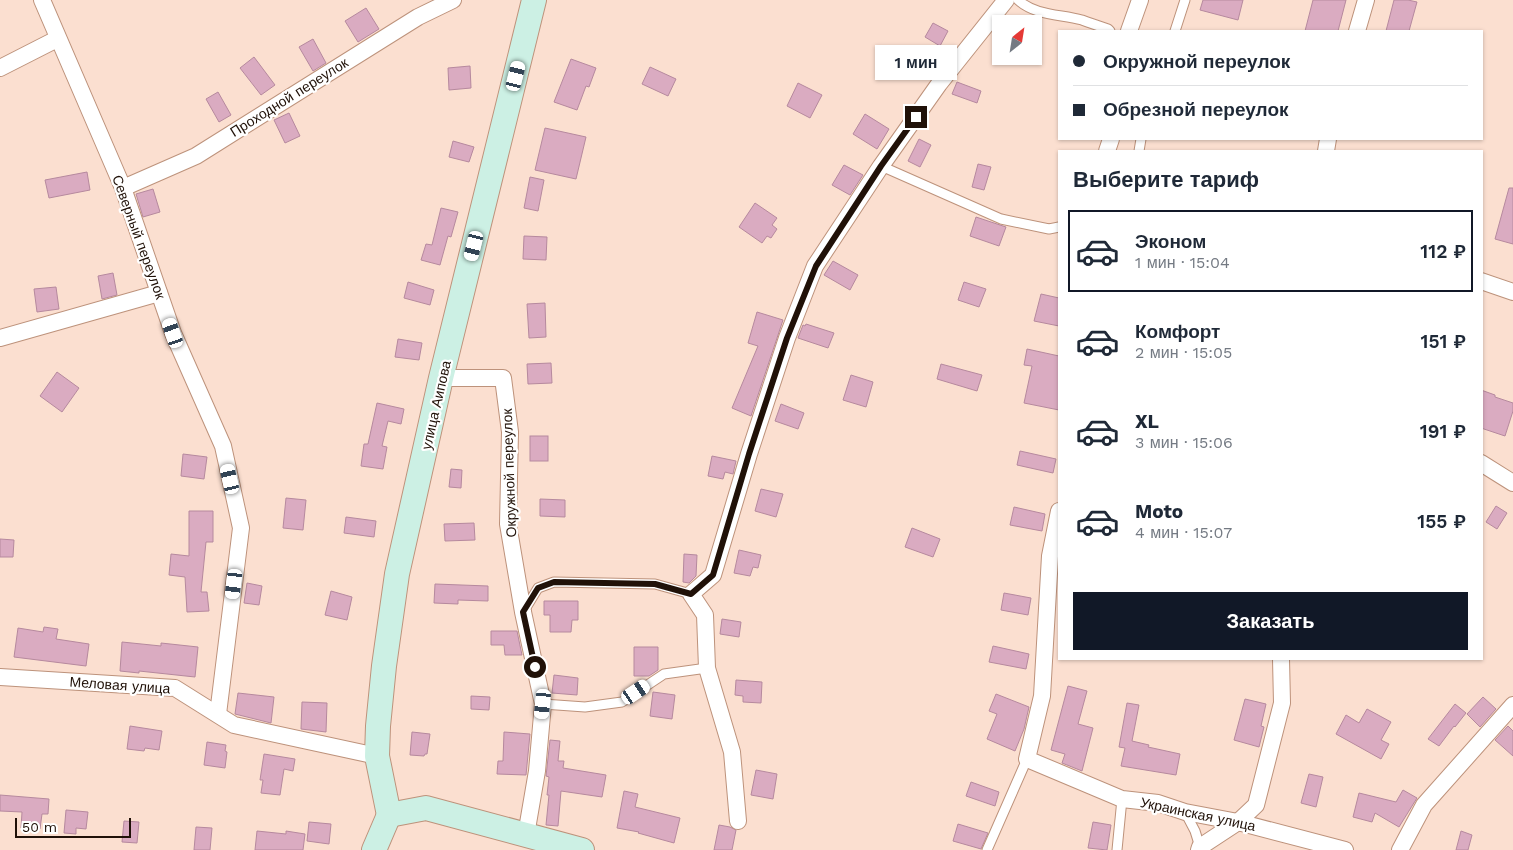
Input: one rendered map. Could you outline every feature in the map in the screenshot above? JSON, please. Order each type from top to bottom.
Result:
[{"type":"street","name":"Северный переулок","points":[[42,0],[57,39],[123,188],[173,333],[223,446],[241,528],[218,714]]},
{"type":"street","name":"Проходной переулок","points":[[123,188],[196,156],[418,17],[453,0]]},
{"type":"street","name":"улица Аипова","points":[[389,815],[377,756],[384,666],[397,574],[441,378],[534,0]]},
{"type":"street","points":[[738,821],[732,752],[707,668],[705,615],[691,594],[713,575],[787,338],[816,266],[881,166],[939,84],[1006,0]]},
{"type":"street","points":[[1129,30],[1140,0]]},
{"type":"street","points":[[1357,30],[1366,0]]},
{"type":"street","points":[[0,68],[57,39]]},
{"type":"street","points":[[1483,282],[1513,292]]},
{"type":"street","points":[[0,338],[159,293]]},
{"type":"street","name":"Окружной переулок","points":[[441,378],[503,378],[510,432],[508,524],[523,612],[543,704],[537,771],[526,835]]},
{"type":"street","points":[[1483,464],[1513,483]]},
{"type":"street","points":[[1027,759],[1042,696],[1050,556],[1058,516]]},
{"type":"street","points":[[1199,849],[1238,822],[1256,805],[1282,703],[1281,660]]},
{"type":"street","name":"Меловая улица","points":[[0,676],[175,688],[234,724],[377,756]]},
{"type":"street","points":[[1400,850],[1424,805],[1513,705]]},
{"type":"street","name":"Украинская улица","points":[[1027,759],[1122,799],[1158,803],[1185,812],[1238,822],[1345,850]]},
{"type":"street","points":[[374,850],[389,815],[426,808],[582,850]]},
{"type":"lane","points":[[1018,0],[1025,6],[1049,15],[1080,20],[1109,30]]},
{"type":"lane","points":[[1175,30],[1185,0]]},
{"type":"lane","points":[[881,166],[1001,219],[1049,229],[1058,227]]},
{"type":"lane","points":[[523,612],[538,588],[554,582],[655,584],[691,594]]},
{"type":"lane","points":[[543,704],[585,707],[622,702],[664,674],[707,668]]},
{"type":"lane","points":[[987,850],[1027,759]]},
{"type":"lane","points":[[1117,850],[1122,799]]},
{"type":"lane","points":[[1185,812],[1195,831],[1199,849]]},
{"type":"building","points":[[1203,0],[1243,0],[1238,20],[1200,10]]},
{"type":"building","points":[[1313,0],[1346,0],[1338,30],[1305,30]]},
{"type":"building","points":[[1394,0],[1417,2],[1409,30],[1386,30]]},
{"type":"building","points":[[366,8],[379,29],[358,42],[345,21]]},
{"type":"building","points":[[933,23],[948,31],[940,46],[925,37]]},
{"type":"building","points":[[313,39],[326,63],[313,71],[299,47]]},
{"type":"building","points":[[254,57],[275,85],[261,95],[240,68]]},
{"type":"building","points":[[571,59],[596,68],[589,87],[586,86],[577,110],[554,102]]},
{"type":"building","points":[[470,66],[471,88],[449,90],[448,68]]},
{"type":"building","points":[[650,67],[676,79],[668,96],[642,84]]},
{"type":"building","points":[[957,82],[981,91],[977,103],[952,94]]},
{"type":"building","points":[[798,83],[822,95],[810,118],[787,106]]},
{"type":"building","points":[[218,92],[231,115],[219,122],[206,99]]},
{"type":"building","points":[[289,113],[300,136],[285,143],[274,120]]},
{"type":"building","points":[[865,114],[889,129],[877,149],[853,134]]},
{"type":"building","points":[[545,128],[586,137],[576,179],[535,170]]},
{"type":"building","points":[[919,139],[931,145],[920,167],[908,161]]},
{"type":"building","points":[[453,141],[474,147],[469,162],[449,157]]},
{"type":"building","points":[[978,164],[991,167],[984,190],[972,187]]},
{"type":"building","points":[[844,165],[863,175],[850,195],[832,185]]},
{"type":"building","points":[[87,172],[90,190],[49,198],[45,180]]},
{"type":"building","points":[[530,177],[544,180],[538,211],[524,208]]},
{"type":"building","points":[[1509,188],[1513,188],[1513,244],[1495,239]]},
{"type":"building","points":[[153,189],[160,212],[143,217],[136,194]]},
{"type":"building","points":[[755,203],[777,218],[772,225],[777,229],[771,238],[767,236],[762,243],[739,227]]},
{"type":"building","points":[[441,208],[458,212],[451,237],[448,236],[440,265],[421,260],[426,244],[432,245]]},
{"type":"building","points":[[976,217],[1006,227],[999,246],[970,236]]},
{"type":"building","points":[[524,236],[547,237],[546,260],[523,259]]},
{"type":"building","points":[[833,261],[858,275],[850,290],[824,275]]},
{"type":"building","points":[[113,273],[117,295],[102,299],[98,276]]},
{"type":"building","points":[[408,282],[434,290],[430,305],[404,298]]},
{"type":"building","points":[[964,282],[986,289],[979,307],[958,300]]},
{"type":"building","points":[[56,287],[59,309],[37,312],[34,289]]},
{"type":"building","points":[[1041,294],[1058,298],[1058,326],[1034,321]]},
{"type":"building","points":[[545,303],[546,337],[529,338],[527,304]]},
{"type":"building","points":[[757,312],[783,320],[751,416],[732,408],[758,346],[748,343]]},
{"type":"building","points":[[806,324],[834,333],[828,348],[798,338],[803,325],[805,326]]},
{"type":"building","points":[[398,339],[422,343],[419,360],[395,357]]},
{"type":"building","points":[[1027,349],[1058,356],[1058,410],[1024,403],[1032,366],[1024,365]]},
{"type":"building","points":[[551,363],[552,383],[528,384],[527,364]]},
{"type":"building","points":[[941,364],[982,375],[977,391],[937,379]]},
{"type":"building","points":[[57,372],[79,388],[62,412],[40,396]]},
{"type":"building","points":[[851,375],[873,382],[866,407],[843,400]]},
{"type":"building","points":[[1483,391],[1513,403],[1513,411],[1505,436],[1483,429]]},
{"type":"building","points":[[377,403],[404,409],[401,424],[388,421],[382,446],[387,447],[383,469],[361,466],[364,444],[368,444]]},
{"type":"building","points":[[781,404],[804,413],[798,429],[775,421]]},
{"type":"building","points":[[530,436],[548,436],[548,461],[530,461]]},
{"type":"building","points":[[1020,451],[1056,459],[1053,473],[1017,465]]},
{"type":"building","points":[[183,454],[207,457],[204,479],[181,476]]},
{"type":"building","points":[[712,456],[736,461],[733,474],[725,472],[723,479],[708,476]]},
{"type":"building","points":[[451,469],[462,470],[461,488],[449,487]]},
{"type":"building","points":[[761,489],[783,494],[776,517],[755,511]]},
{"type":"building","points":[[286,498],[306,500],[303,530],[283,528]]},
{"type":"building","points":[[540,499],[565,500],[565,517],[540,516]]},
{"type":"building","points":[[1496,506],[1507,513],[1497,529],[1486,522]]},
{"type":"building","points":[[1014,507],[1045,514],[1042,531],[1010,525]]},
{"type":"building","points":[[189,511],[213,511],[213,542],[206,542],[201,592],[207,592],[209,611],[187,612],[185,577],[169,575],[171,554],[189,556]]},
{"type":"building","points":[[346,517],[376,521],[374,537],[344,533]]},
{"type":"building","points":[[474,523],[475,540],[445,541],[444,524]]},
{"type":"building","points":[[912,528],[940,539],[933,557],[905,547]]},
{"type":"building","points":[[0,539],[14,540],[13,557],[0,557]]},
{"type":"building","points":[[739,550],[761,555],[758,568],[753,567],[750,576],[734,573]]},
{"type":"building","points":[[684,554],[697,555],[696,576],[689,583],[683,582]]},
{"type":"building","points":[[247,583],[262,586],[259,605],[244,603]]},
{"type":"building","points":[[435,584],[488,586],[488,601],[458,600],[458,604],[434,603]]},
{"type":"building","points":[[331,591],[352,597],[347,620],[325,615]]},
{"type":"building","points":[[1004,593],[1031,598],[1028,615],[1001,610]]},
{"type":"building","points":[[544,601],[578,601],[578,620],[572,620],[571,632],[550,632],[550,615],[544,615]]},
{"type":"building","points":[[722,619],[741,622],[739,637],[720,634]]},
{"type":"building","points":[[44,627],[58,629],[56,639],[89,644],[86,666],[14,657],[18,628],[43,632]]},
{"type":"building","points":[[491,631],[517,631],[522,655],[505,655],[504,645],[491,645]]},
{"type":"building","points":[[122,642],[161,646],[161,643],[198,647],[195,677],[139,671],[139,673],[120,671]]},
{"type":"building","points":[[993,646],[1029,654],[1026,669],[989,662]]},
{"type":"building","points":[[634,647],[658,647],[658,670],[649,676],[634,676]]},
{"type":"building","points":[[554,675],[578,678],[577,695],[552,693]]},
{"type":"building","points":[[736,680],[762,682],[761,703],[743,702],[743,696],[735,695]]},
{"type":"building","points":[[1068,686],[1087,691],[1078,724],[1093,728],[1082,771],[1062,763],[1065,754],[1051,750]]},
{"type":"building","points":[[653,692],[675,695],[672,719],[650,716]]},
{"type":"building","points":[[238,693],[274,697],[271,723],[235,714]]},
{"type":"building","points":[[996,694],[1029,707],[1024,729],[1015,751],[987,739],[997,714],[989,711]]},
{"type":"building","points":[[471,696],[490,697],[489,710],[471,709]]},
{"type":"building","points":[[1483,697],[1496,709],[1480,727],[1467,714]]},
{"type":"building","points":[[1245,699],[1266,704],[1261,726],[1264,727],[1259,747],[1234,740]]},
{"type":"building","points":[[302,702],[327,703],[326,732],[301,729]]},
{"type":"building","points":[[1127,703],[1139,705],[1132,741],[1149,745],[1148,747],[1180,754],[1176,775],[1121,766],[1125,748],[1119,747]]},
{"type":"building","points":[[1455,704],[1466,713],[1439,746],[1428,739]]},
{"type":"building","points":[[1367,709],[1391,722],[1381,740],[1389,744],[1381,759],[1336,734],[1346,715],[1359,723]]},
{"type":"building","points":[[130,726],[162,731],[159,750],[145,748],[144,751],[127,749]]},
{"type":"building","points":[[1508,726],[1513,731],[1513,756],[1495,740]]},
{"type":"building","points":[[412,732],[430,734],[427,754],[424,756],[410,755]]},
{"type":"building","points":[[504,732],[530,734],[526,775],[497,774],[498,761],[503,761]]},
{"type":"building","points":[[550,740],[560,741],[558,761],[564,761],[563,768],[606,775],[602,797],[561,791],[558,826],[546,825],[549,777],[546,776]]},
{"type":"building","points":[[207,742],[226,745],[225,768],[204,765]]},
{"type":"building","points":[[264,754],[295,759],[293,771],[284,769],[280,795],[261,793],[263,780],[260,780]]},
{"type":"building","points":[[756,770],[777,774],[773,799],[751,795]]},
{"type":"building","points":[[1309,774],[1323,777],[1316,807],[1301,803]]},
{"type":"building","points":[[971,782],[999,792],[995,806],[966,796]]},
{"type":"building","points":[[1403,790],[1417,798],[1399,827],[1375,813],[1372,822],[1353,817],[1359,793],[1396,802]]},
{"type":"building","points":[[624,791],[638,794],[635,807],[680,818],[674,843],[639,832],[617,828]]},
{"type":"building","points":[[0,795],[49,799],[48,814],[42,814],[40,829],[21,828],[22,812],[0,811]]},
{"type":"building","points":[[66,810],[88,812],[86,829],[76,828],[76,834],[64,833]]},
{"type":"building","points":[[124,821],[139,822],[137,843],[122,842]]},
{"type":"building","points":[[309,822],[331,824],[329,844],[307,841]]},
{"type":"building","points":[[1093,822],[1111,825],[1107,850],[1088,848]]},
{"type":"building","points":[[958,824],[988,833],[981,849],[953,841]]},
{"type":"building","points":[[719,825],[736,830],[732,850],[714,850]]},
{"type":"building","points":[[196,827],[212,828],[210,850],[194,850]]},
{"type":"building","points":[[257,831],[286,834],[286,831],[305,834],[303,850],[255,850]]},
{"type":"building","points":[[1461,831],[1472,835],[1468,850],[1456,850]]},
{"type":"route","points":[[535,667],[523,612],[538,588],[554,582],[655,584],[691,594],[713,575],[749,454],[787,338],[816,266],[881,166],[916,117]]}]
